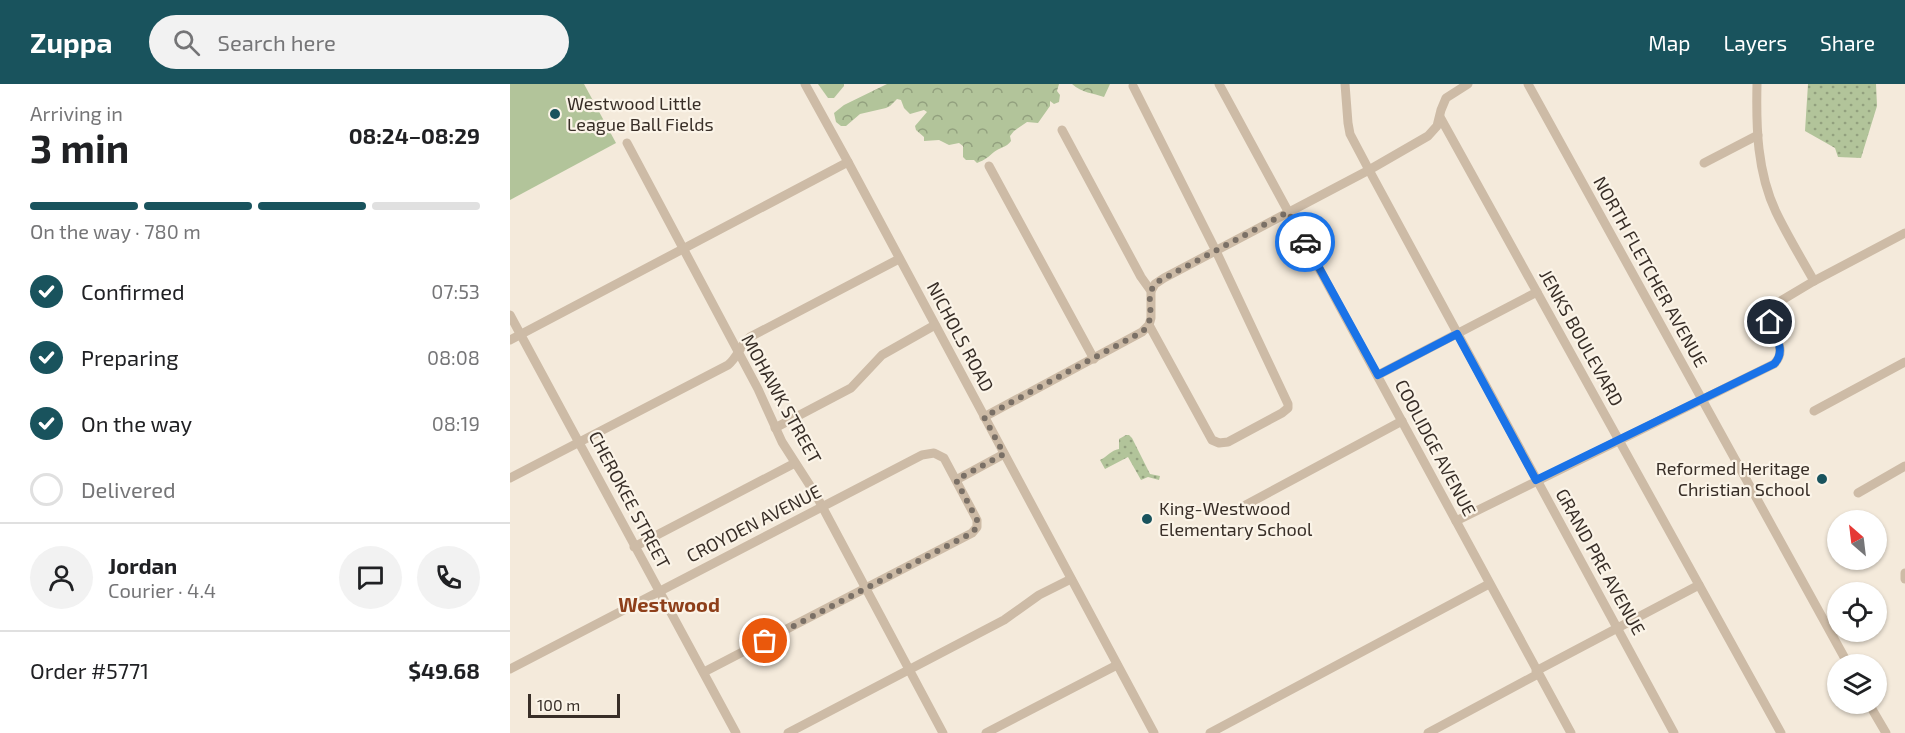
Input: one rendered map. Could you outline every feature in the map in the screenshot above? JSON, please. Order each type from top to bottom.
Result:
[{"type":"street","name":"NICHOLS ROAD","points":[[805,84],[1154,733]]},
{"type":"street","name":"COOLIDGE AVENUE","points":[[1219,84],[1571,733]]},
{"type":"street","name":"GRAND PRE AVENUE","points":[[1345,84],[1350,134],[1674,733]]},
{"type":"street","points":[[1151,291],[1159,281],[1369,170],[1428,136],[1437,126],[1446,98],[1468,84]]},
{"type":"street","name":"NORTH FLETCHER AVENUE","points":[[1528,84],[1842,654]]},
{"type":"street","points":[[1757,84],[1758,135],[1763,174],[1775,211],[1814,281]]},
{"type":"street","points":[[1133,86],[1216,251],[1288,404],[1286,411],[1228,442],[1223,444],[1215,442],[1204,428],[1149,325]]},
{"type":"street","name":"JENKS BOULEVARD","points":[[1440,117],[1781,733]]},
{"type":"street","points":[[984,417],[1142,332],[1149,325],[1151,318],[1151,291],[1141,277],[1062,130]]},
{"type":"street","points":[[1704,163],[1758,135]]},
{"type":"street","name":"MOHAWK STREET","points":[[627,143],[758,390],[782,442],[823,508],[943,733]]},
{"type":"street","points":[[510,340],[848,162]]},
{"type":"street","points":[[988,166],[1094,358]]},
{"type":"street","points":[[1456,521],[1766,369],[1778,360],[1781,351],[1770,322],[1770,310],[1778,302],[1905,233]]},
{"type":"street","points":[[510,478],[729,365],[743,344],[756,333],[899,259]]},
{"type":"street","points":[[1378,375],[1537,291]]},
{"type":"street","name":"CHEROKEE STREET","points":[[510,315],[736,733]]},
{"type":"street","points":[[776,428],[845,391],[856,383],[882,354],[935,326]]},
{"type":"street","points":[[1814,411],[1905,362]]},
{"type":"street","points":[[1242,507],[1402,421]]},
{"type":"street","name":"CROYDEN AVENUE","points":[[510,669],[927,453],[941,455],[956,480]]},
{"type":"street","points":[[704,672],[968,536],[977,527],[977,520],[956,480],[1004,454]]},
{"type":"street","points":[[634,547],[795,463]]},
{"type":"street","points":[[1858,492],[1905,466]]},
{"type":"street","points":[[788,733],[1004,620],[1040,595],[1071,579]]},
{"type":"street","points":[[1210,733],[1489,584]]},
{"type":"street","points":[[1428,733],[1699,585]]},
{"type":"street","points":[[986,733],[1117,665]]},
{"type":"street","points":[[1875,714],[1886,733]]},
{"type":"green space","name":"Westwood Little League Ball Fields","points":[[510,84],[584,84],[616,143],[510,200]]},
{"type":"green space","points":[[818,84],[844,84],[844,86],[834,98],[828,98]]},
{"type":"green space","points":[[887,84],[1059,84],[1057,91],[1060,95],[1059,102],[1054,104],[1050,101],[1050,106],[1038,123],[1027,122],[1014,131],[1007,145],[977,163],[963,157],[963,146],[959,143],[949,145],[939,140],[924,141],[924,137],[915,126],[927,112],[924,110],[910,114],[904,108],[901,100],[897,99],[886,108],[860,114],[846,126],[841,126],[836,122],[834,113],[844,105]]},
{"type":"green space","points":[[1072,84],[1110,84],[1104,97],[1084,91]]},
{"type":"green space","points":[[1808,84],[1876,84],[1877,106],[1861,158],[1838,157],[1835,148],[1805,131]]},
{"type":"green space","points":[[1126,435],[1132,438],[1150,474],[1160,476],[1159,480],[1148,477],[1141,480],[1128,457],[1105,469],[1100,460],[1119,449],[1119,439]]},
{"type":"way so far","points":[[765,641],[972,533],[977,527],[977,520],[956,480],[1004,454],[984,417],[1142,332],[1149,325],[1151,318],[1150,293],[1159,281],[1288,212],[1305,242]]},
{"type":"place","name":"Westwood Little League Ball Fields","points":[[555,114]]},
{"type":"place","name":"Reformed Heritage Christian School","points":[[1822,479]]},
{"type":"place","name":"King-Westwood Elementary School","points":[[1147,519]]},
{"type":"district","name":"Westwood","points":[[669,605]]},
{"type":"route","points":[[1305,242],[1378,375],[1457,334],[1536,480],[1774,364],[1781,351],[1770,322]]}]
